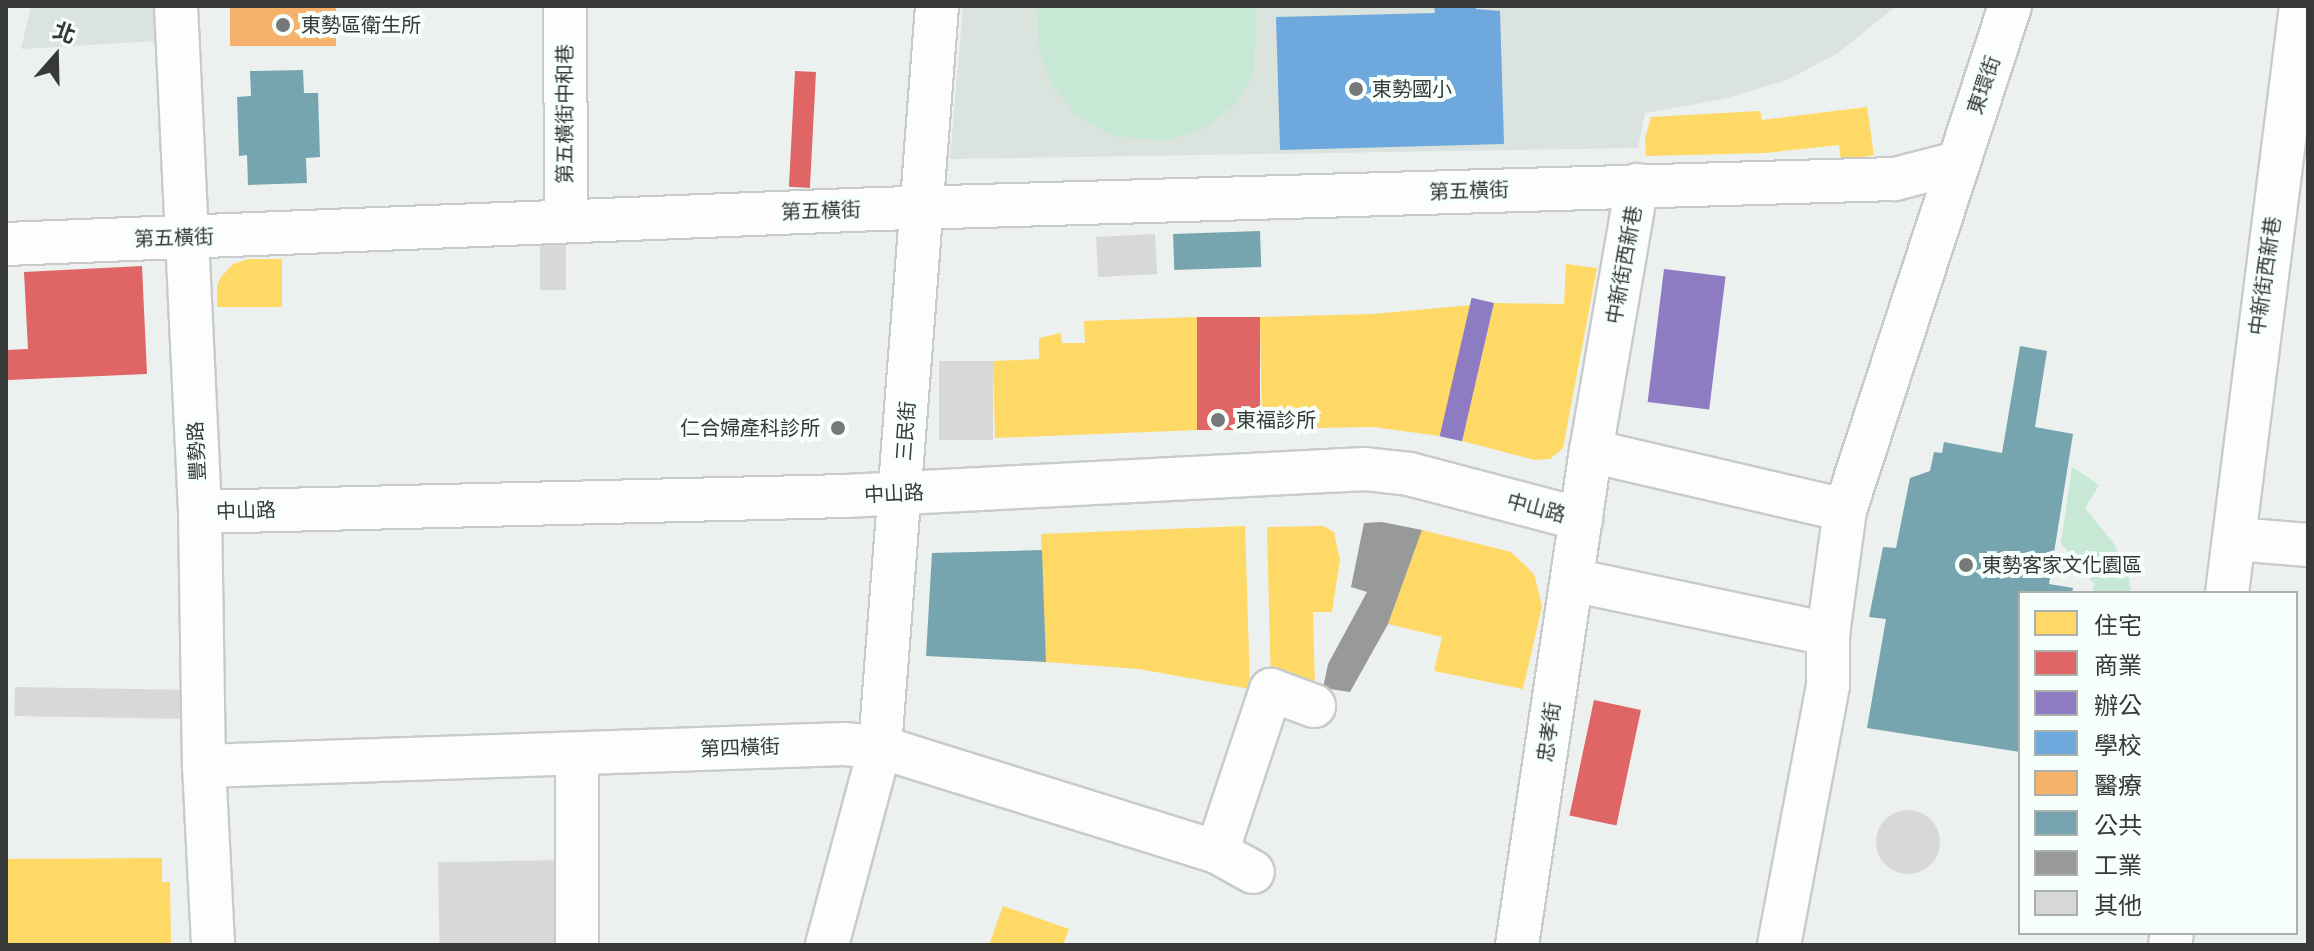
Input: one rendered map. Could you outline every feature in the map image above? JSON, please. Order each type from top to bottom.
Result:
[{"type":"street","name":"豐勢路","points":[[176,6],[200,512],[204,766],[213,945]]},
{"type":"street","name":"第五橫街中和巷","points":[[565,6],[566,221]]},
{"type":"street","name":"三民街","points":[[827,945],[880,747],[902,493],[920,207],[937,6]]},
{"type":"street","name":"東環街","points":[[1779,945],[1828,686],[1828,634],[1845,510],[2010,6]]},
{"type":"street","name":"中新街西新巷","points":[[2227,591],[2301,6]]},
{"type":"street","name":"中新街西新巷","points":[[1581,519],[1637,185],[1895,179],[1957,163]]},
{"type":"street","name":"第五橫街","points":[[6,244],[920,207],[1637,185]]},
{"type":"street","points":[[1591,451],[1845,510]]},
{"type":"street","name":"中山路","points":[[200,512],[902,493],[1365,469],[1409,474],[1581,519]]},
{"type":"street","name":"忠孝街","points":[[1517,945],[1581,519]]},
{"type":"street","points":[[2235,539],[2308,545]]},
{"type":"street","points":[[1572,580],[1828,634]]},
{"type":"street","points":[[1217,852],[1271,690],[1314,706]]},
{"type":"street","name":"第四橫街","points":[[204,766],[844,744],[880,747],[1217,852],[1253,872]]},
{"type":"street","points":[[577,754],[577,945]]},
{"type":"shaded area","points":[[31,6],[155,6],[156,41],[21,49]]},
{"type":"shaded area","name":"東勢國小","points":[[963,6],[1896,6],[1838,53],[1787,80],[1723,99],[1645,113],[1638,148],[950,159]]},
{"type":"green space","points":[[1037,6],[1256,6],[1254,72],[1235,105],[1204,128],[1166,141],[1109,135],[1075,113],[1050,82],[1039,48]]},
{"type":"green space","points":[[2072,467],[2099,485],[2085,508],[2114,544],[2128,572],[2131,591],[2093,591],[2094,584],[2061,543]]},
{"type":"building: 住宅","points":[[1867,107],[1874,155],[1841,161],[1839,145],[1765,153],[1646,156],[1645,139],[1651,117],[1760,111],[1762,120]]},
{"type":"building: 住宅","points":[[249,259],[282,259],[282,307],[217,307],[217,285],[221,277],[233,264]]},
{"type":"building: 住宅","points":[[1566,264],[1597,268],[1563,448],[1550,459],[1535,460],[1462,441],[1494,303],[1564,304]]},
{"type":"building: 住宅","points":[[1471,305],[1440,436],[1373,427],[1262,429],[1260,317],[1372,314]]},
{"type":"building: 住宅","points":[[1197,317],[1198,430],[995,438],[993,361],[1039,359],[1039,338],[1061,333],[1062,343],[1085,343],[1084,321]]},
{"type":"building: 住宅","points":[[1245,526],[1250,689],[1139,669],[1046,662],[1041,534]]},
{"type":"building: 住宅","points":[[1323,526],[1334,532],[1340,560],[1332,612],[1313,612],[1315,689],[1271,690],[1267,527]]},
{"type":"building: 住宅","points":[[1422,530],[1511,552],[1534,574],[1542,606],[1523,689],[1434,671],[1442,637],[1388,624]]},
{"type":"building: 住宅","points":[[162,858],[162,882],[170,882],[171,945],[6,945],[6,859]]},
{"type":"building: 住宅","points":[[1003,906],[1069,929],[1063,945],[989,945]]},
{"type":"building: 商業","points":[[795,71],[816,72],[810,188],[789,187]]},
{"type":"building: 商業","points":[[142,266],[147,374],[8,380],[6,350],[28,349],[24,272]]},
{"type":"building: 商業","points":[[1197,317],[1260,317],[1260,430],[1197,430]]},
{"type":"building: 商業","points":[[1594,700],[1641,710],[1616,825],[1569,815]]},
{"type":"building: 辦公","points":[[1664,269],[1726,277],[1709,410],[1648,402]]},
{"type":"building: 辦公","points":[[1472,298],[1494,303],[1462,441],[1440,436]]},
{"type":"building: 學校","points":[[1434,6],[1476,6],[1476,9],[1500,11],[1504,144],[1280,150],[1276,17],[1435,13]]},
{"type":"building: 醫療","name":"東勢區衛生所","points":[[230,6],[336,6],[336,46],[230,46]]},
{"type":"building: 公共","points":[[303,70],[304,93],[318,93],[320,157],[306,158],[307,183],[248,185],[247,155],[239,156],[237,97],[251,96],[250,71]]},
{"type":"building: 公共","points":[[1260,231],[1261,267],[1174,270],[1173,234]]},
{"type":"building: 公共","name":"東勢客家文化園區","points":[[2020,346],[2047,351],[2035,427],[2073,434],[2049,584],[2073,588],[2072,591],[2018,591],[2018,752],[1867,728],[1886,619],[1869,617],[1883,547],[1896,548],[1910,478],[1930,471],[1934,452],[1942,453],[1944,442],[2002,453]]},
{"type":"building: 公共","points":[[1042,550],[1046,662],[926,656],[932,553]]},
{"type":"building: 工業","points":[[1382,522],[1422,530],[1388,624],[1350,692],[1323,688],[1328,664],[1367,592],[1351,587],[1364,523]]},
{"type":"building: 其他","points":[[540,221],[566,221],[566,290],[540,290]]},
{"type":"building: 其他","points":[[1155,234],[1157,274],[1098,277],[1096,237]]},
{"type":"building: 其他","points":[[939,361],[993,361],[993,440],[939,440]]},
{"type":"building: 其他","points":[[15,687],[193,690],[192,719],[14,716]]},
{"type":"building: 其他","points":[[1908,810],[1920,812],[1931,819],[1938,830],[1938,854],[1931,865],[1920,872],[1908,874],[1896,872],[1885,865],[1878,854],[1876,842],[1878,830],[1885,819],[1896,812]]},
{"type":"building: 其他","points":[[565,860],[566,945],[439,945],[438,862]]},
{"type":"place","name":"東勢區衛生所","points":[[283,25]]},
{"type":"place","name":"東勢國小","points":[[1356,89]]},
{"type":"place","name":"東福診所","points":[[1218,420]]},
{"type":"place","name":"仁合婦產科診所","points":[[838,428]]},
{"type":"place","name":"東勢客家文化園區","points":[[1966,565]]}]
